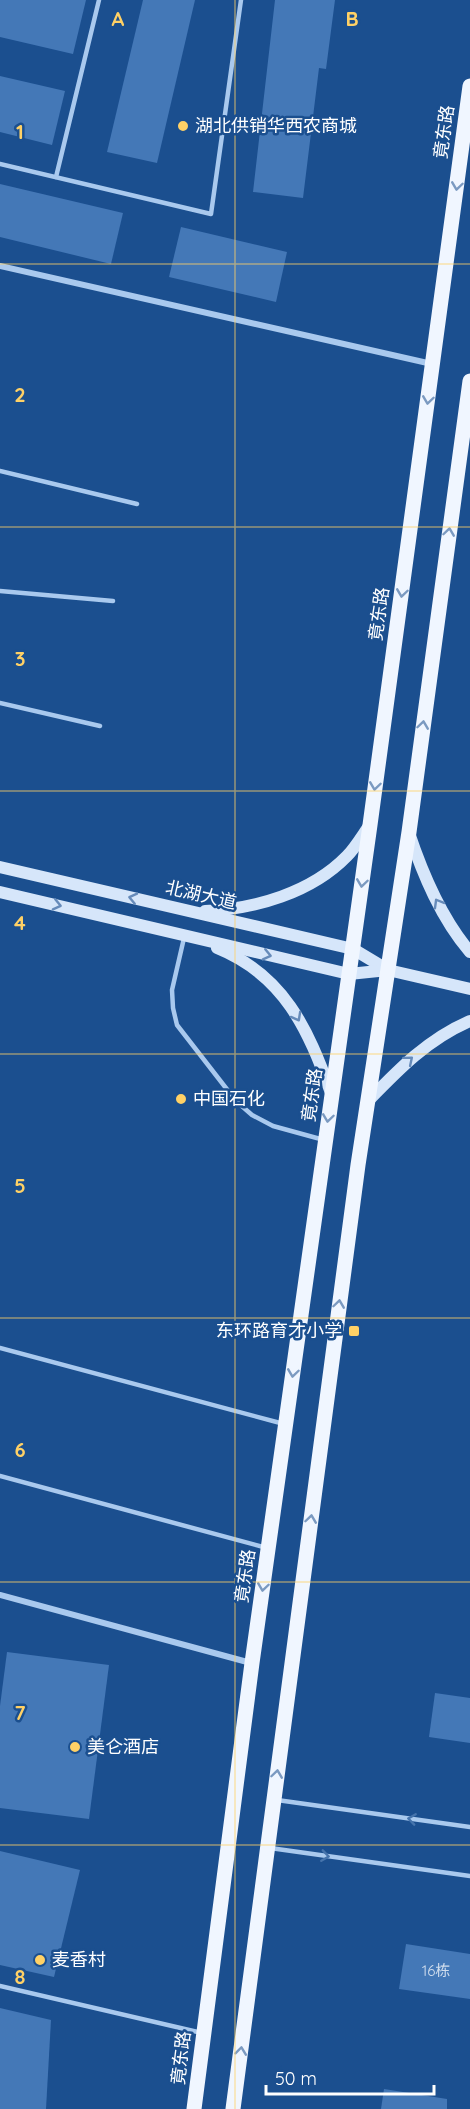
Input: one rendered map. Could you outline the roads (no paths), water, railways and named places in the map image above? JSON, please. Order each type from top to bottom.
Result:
[{"type":"main road","name":"竟东路","points":[[194,2109],[252,1663],[370,825],[470,86]]},
{"type":"main road","points":[[233,2109],[358,1165],[409,832],[470,381]]},
{"type":"main road","points":[[190,911],[243,907],[278,898],[326,874],[347,856],[370,825]]},
{"type":"main road","points":[[409,832],[420,867],[433,895],[470,951]]},
{"type":"main road","name":"北湖大道","points":[[0,867],[352,949],[388,970],[470,989]]},
{"type":"main road","name":"北湖大道","points":[[0,892],[349,974],[388,970]]},
{"type":"main road","points":[[185,935],[223,950],[253,966],[278,989],[295,1012],[306,1033],[331,1094]]},
{"type":"main road","points":[[368,1101],[425,1046],[450,1029],[470,1022]]},
{"type":"street","points":[[0,266],[433,364]]},
{"type":"street","points":[[0,1595],[252,1663]]},
{"type":"lane","points":[[56,177],[99,0]]},
{"type":"lane","points":[[0,164],[211,214],[241,0]]},
{"type":"lane","points":[[0,471],[137,504]]},
{"type":"lane","points":[[0,591],[113,601]]},
{"type":"lane","points":[[0,703],[100,726]]},
{"type":"lane","points":[[185,935],[172,990],[177,1025],[236,1101],[252,1115],[273,1126],[325,1140]]},
{"type":"lane","points":[[0,1348],[285,1425]]},
{"type":"lane","points":[[0,1476],[268,1548]]},
{"type":"lane","points":[[274,1800],[470,1827]]},
{"type":"lane","points":[[267,1848],[470,1876]]},
{"type":"lane","points":[[0,1986],[204,2034]]},
{"type":"place","name":"湖北供销华西农商城","points":[[183,126]]},
{"type":"place","name":"中国石化","points":[[181,1099]]},
{"type":"place","name":"东环路育才小学","points":[[354,1331]]},
{"type":"place","name":"美仑酒店","points":[[75,1747]]},
{"type":"place","name":"麦香村","points":[[40,1960]]}]
